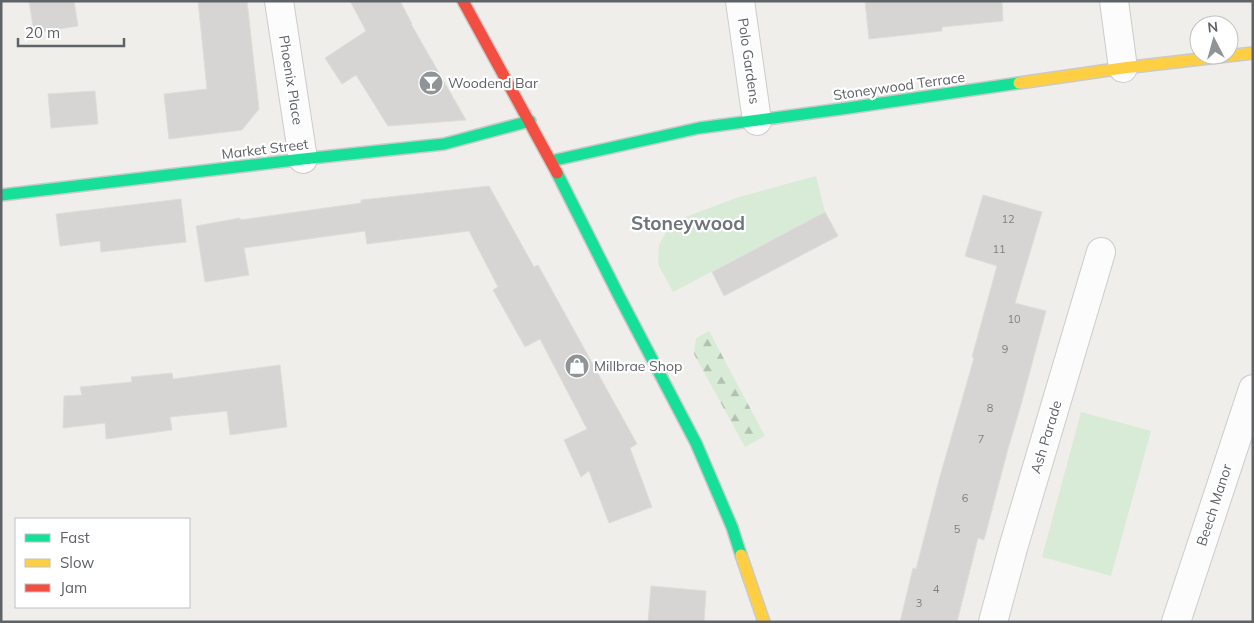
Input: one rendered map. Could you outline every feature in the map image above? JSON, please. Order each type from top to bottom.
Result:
[{"type":"street","name":"Phoenix Place","points":[[279,1],[303,159]]},
{"type":"street","points":[[463,1],[530,121],[696,443],[732,527],[764,622]]},
{"type":"street","name":"Polo Gardens","points":[[740,1],[757,121]]},
{"type":"street","points":[[1114,1],[1123,68]]},
{"type":"street","name":"Stoneywood Terrace","points":[[551,161],[699,128],[1123,68],[1253,53]]},
{"type":"street","name":"Market Street","points":[[1,195],[444,144],[530,121]]},
{"type":"street","name":"Ash Parade","points":[[993,622],[1013,548],[1101,252]]},
{"type":"street","name":"Beech Manor","points":[[1176,622],[1253,389]]},
{"type":"green space","points":[[816,176],[825,212],[673,292],[658,264],[659,245],[666,232],[677,220],[739,197]]},
{"type":"green space","points":[[709,331],[765,436],[745,447],[694,354],[696,338]]},
{"type":"green space","points":[[1081,412],[1151,431],[1111,576],[1042,557]]},
{"type":"building","points":[[29,1],[74,1],[78,26],[34,33]]},
{"type":"building","points":[[198,1],[247,1],[259,109],[242,130],[169,139],[164,94],[207,89]]},
{"type":"building","points":[[350,1],[400,1],[411,24],[466,120],[388,126],[356,75],[342,84],[325,58],[366,31]]},
{"type":"building","points":[[865,1],[1002,1],[1003,21],[942,27],[942,31],[869,39]]},
{"type":"building","points":[[95,91],[98,124],[51,128],[48,94]]},
{"type":"building","points":[[489,186],[534,267],[538,265],[637,444],[630,448],[652,507],[609,523],[589,471],[581,477],[564,440],[587,429],[540,339],[525,347],[493,290],[498,287],[469,231],[367,244],[365,231],[244,248],[249,275],[205,282],[196,226],[240,218],[240,220],[361,203],[361,200]]},
{"type":"building","points":[[983,195],[1042,212],[1015,303],[1046,311],[984,540],[978,538],[957,622],[900,622],[913,568],[916,569],[974,358],[972,357],[997,266],[965,256]]},
{"type":"building","points":[[181,199],[186,242],[101,252],[100,241],[60,246],[56,214]]},
{"type":"building","points":[[825,212],[838,236],[724,296],[712,272]]},
{"type":"building","points":[[280,365],[287,427],[230,435],[227,411],[170,417],[172,430],[106,439],[105,423],[63,428],[64,396],[82,395],[80,387],[132,382],[131,377],[172,373],[173,379]]},
{"type":"building","points":[[651,586],[706,591],[704,622],[648,622]]},
{"type":"traffic: fast","points":[[551,161],[699,128],[1019,83]]},
{"type":"traffic: fast","points":[[1,195],[444,144],[530,121]]},
{"type":"traffic: fast","points":[[557,173],[696,443],[732,527],[741,555]]},
{"type":"traffic: slow","points":[[1019,83],[1123,68],[1253,53]]},
{"type":"traffic: slow","points":[[741,555],[764,622]]},
{"type":"traffic: jam","points":[[463,1],[557,173]]},
{"type":"place","name":"Woodend Bar","points":[[431,83]]},
{"type":"place","name":"Millbrae Shop","points":[[577,366]]},
{"type":"district","name":"Stoneywood","points":[[688,223]]}]
